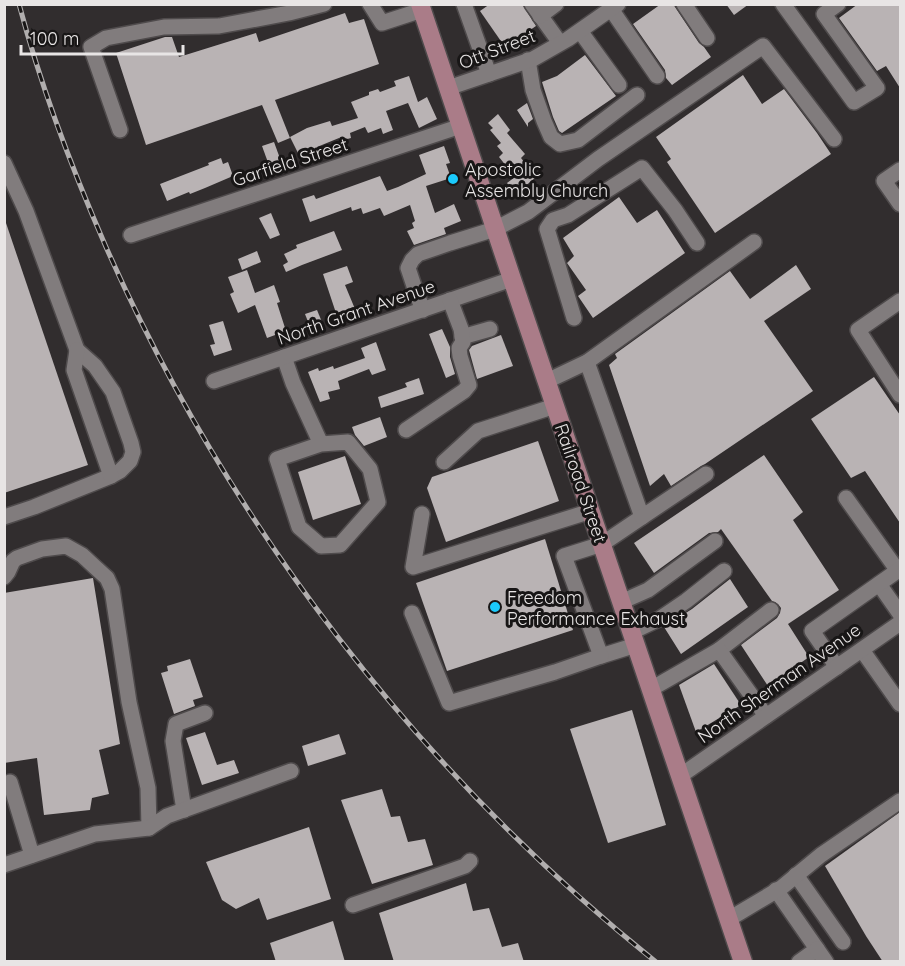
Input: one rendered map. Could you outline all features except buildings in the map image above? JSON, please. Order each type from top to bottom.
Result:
[{"type":"main road","name":"Railroad Street","points":[[421,7],[743,962]]},
{"type":"street","points":[[120,130],[91,47],[106,38],[165,27],[219,26],[324,4]]},
{"type":"street","points":[[370,4],[382,23],[421,7]]},
{"type":"street","points":[[464,4],[489,74]]},
{"type":"street","points":[[556,4],[536,10],[560,44]]},
{"type":"street","points":[[684,4],[707,38]]},
{"type":"street","points":[[783,4],[854,102],[877,87],[824,14]]},
{"type":"street","points":[[800,28],[838,4]]},
{"type":"street","points":[[615,7],[657,76]]},
{"type":"street","name":"Ott Street","points":[[448,88],[528,60],[560,44],[615,7]]},
{"type":"street","points":[[580,31],[619,85]]},
{"type":"street","points":[[423,310],[408,268],[418,254],[495,229],[528,213],[598,159],[763,46],[834,139]]},
{"type":"street","points":[[528,60],[533,90],[544,121],[551,137],[560,144],[578,140],[637,95]]},
{"type":"street","name":"Garfield Street","points":[[131,235],[461,126]]},
{"type":"street","points":[[4,163],[26,211],[77,350],[95,366],[113,392],[133,452],[130,461],[111,476],[4,517]]},
{"type":"street","points":[[574,318],[547,229],[553,220],[568,215],[642,168],[697,243]]},
{"type":"street","points":[[900,170],[884,181],[900,204]]},
{"type":"street","points":[[528,213],[550,225]]},
{"type":"street","points":[[547,381],[587,362],[754,242]]},
{"type":"street","name":"North Grant Avenue","points":[[214,381],[512,279]]},
{"type":"street","points":[[406,430],[464,391],[469,385],[460,356],[459,348],[463,342],[461,329],[450,300]]},
{"type":"street","points":[[900,301],[858,330],[900,395]]},
{"type":"street","points":[[462,337],[490,329]]},
{"type":"street","points":[[77,350],[74,370],[111,476]]},
{"type":"street","points":[[284,357],[321,444]]},
{"type":"street","points":[[587,362],[642,517]]},
{"type":"street","points":[[444,462],[478,431],[555,406]]},
{"type":"street","points":[[348,442],[370,469],[378,502],[340,545],[321,546],[299,527],[277,459],[321,444],[348,442]]},
{"type":"street","points":[[601,656],[564,556],[602,544],[706,474]]},
{"type":"street","points":[[837,667],[812,631],[899,570],[846,498]]},
{"type":"street","points":[[422,514],[413,567],[591,512]]},
{"type":"street","points":[[621,602],[648,590],[715,541]]},
{"type":"street","points":[[4,577],[17,558],[42,549],[66,546],[82,555],[107,578],[112,589],[129,702],[148,788],[149,828]]},
{"type":"street","points":[[412,613],[449,703],[601,656],[634,638],[724,571]]},
{"type":"street","points":[[879,584],[900,614]]},
{"type":"street","points":[[651,689],[719,650],[771,610]]},
{"type":"street","name":"North Sherman Avenue","points":[[680,776],[900,623]]},
{"type":"street","points":[[719,650],[766,716]]},
{"type":"street","points":[[862,650],[900,704]]},
{"type":"street","points":[[184,810],[173,741],[176,724],[205,713]]},
{"type":"street","points":[[4,865],[95,834],[149,828],[167,816],[291,771]]},
{"type":"street","points":[[10,782],[32,855]]},
{"type":"street","points":[[729,919],[776,891],[821,855],[900,801]]},
{"type":"street","points":[[352,905],[465,867],[470,861]]},
{"type":"street","points":[[796,876],[843,942]]},
{"type":"street","points":[[776,891],[822,955],[799,962]]},
{"type":"railway","points":[[19,4],[58,127],[106,247],[155,350],[210,449],[272,545],[338,638],[410,726],[487,809],[569,888],[656,962]]},
{"type":"place","name":"Apostolic Assembly Church","points":[[453,179]]},
{"type":"place","name":"Freedom Performance Exhaust","points":[[495,607]]}]
